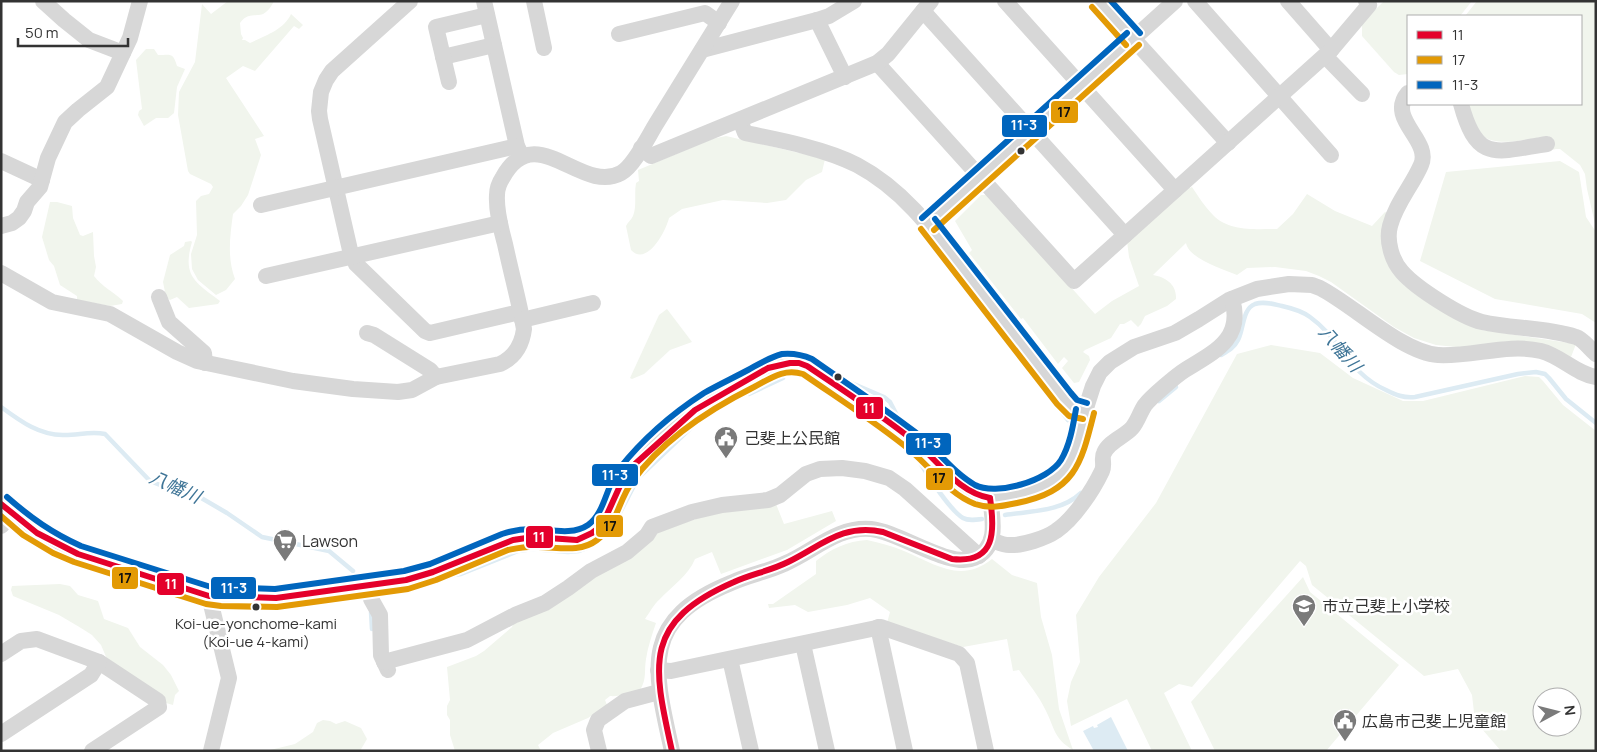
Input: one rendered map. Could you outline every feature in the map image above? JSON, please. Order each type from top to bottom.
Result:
[{"type":"street","points":[[43,1],[89,40],[123,53]]},
{"type":"street","points":[[1,226],[12,223],[19,218],[27,202],[40,187],[48,158],[65,122],[107,87],[130,38],[140,1]]},
{"type":"street","points":[[410,1],[341,61],[329,75],[323,86],[320,98],[319,111],[350,250],[356,264],[425,331],[430,333],[593,303]]},
{"type":"street","points":[[534,1],[544,48]]},
{"type":"street","points":[[261,205],[336,187],[520,152],[529,155],[542,155],[596,177],[607,177],[623,172],[641,148],[732,1]]},
{"type":"street","points":[[823,18],[838,1]]},
{"type":"street","points":[[702,50],[823,18],[854,1]]},
{"type":"street","points":[[1005,1],[1175,190]]},
{"type":"street","points":[[1099,1],[1228,142]]},
{"type":"street","points":[[928,224],[1175,1]]},
{"type":"street","points":[[1195,1],[1331,155]]},
{"type":"street","points":[[1288,1],[1362,94]]},
{"type":"street","points":[[877,63],[1074,280],[1328,53],[1369,5],[1366,1]]},
{"type":"street","points":[[641,148],[651,156],[877,63],[888,54],[927,6],[1032,131],[1125,235]]},
{"type":"street","points":[[1,273],[52,302],[107,313],[182,355],[205,363],[318,385],[398,392],[412,390],[436,377],[500,364],[509,360],[523,338],[521,316],[497,208],[499,185],[520,152],[486,8],[436,27],[449,82]]},
{"type":"street","points":[[619,34],[705,14],[719,23]]},
{"type":"street","points":[[823,18],[846,77]]},
{"type":"street","points":[[443,57],[494,45]]},
{"type":"street","points":[[1407,95],[1402,103],[1402,112],[1420,146],[1423,157],[1421,166],[1402,198],[1390,225],[1390,248],[1400,269],[1420,288],[1470,318],[1488,323],[1576,337],[1596,354]]},
{"type":"street","points":[[1461,105],[1467,124],[1478,143],[1485,147],[1504,150],[1547,144]]},
{"type":"street","points":[[740,120],[745,133],[818,151],[857,165],[900,194],[928,224],[1064,399],[1073,408],[1085,411]]},
{"type":"street","points":[[1,160],[42,180]]},
{"type":"street","points":[[266,276],[500,223]]},
{"type":"street","points":[[5,514],[40,536],[78,554],[210,596],[276,598],[370,585],[422,575],[505,542],[533,538],[577,540],[592,533],[604,521],[624,477],[636,463],[680,422],[695,410],[768,368],[778,364],[798,363],[806,366],[838,387],[908,438],[964,488],[980,496],[990,498],[1030,490],[1050,482],[1068,468],[1074,456],[1093,386],[1100,372],[1110,362],[1134,347],[1174,333],[1232,299],[1268,286],[1289,284],[1312,285],[1331,293],[1401,341],[1421,352],[1439,355],[1518,349],[1534,350],[1552,355],[1581,372],[1596,377]]},
{"type":"street","points":[[159,297],[169,322],[204,352],[205,363]]},
{"type":"street","points":[[991,540],[1014,545],[1040,539],[1058,530],[1086,497],[1103,463],[1104,452],[1133,427],[1145,405],[1179,374],[1213,353],[1229,338],[1235,320],[1235,307],[1232,299]]},
{"type":"street","points":[[367,333],[374,335],[430,370],[436,377]]},
{"type":"street","points":[[370,585],[371,599],[380,615],[381,655],[386,666],[467,640],[515,615],[544,603],[591,571],[627,552],[647,535],[652,527],[692,512],[722,505],[768,500],[780,494],[806,474],[820,469],[842,468],[865,471],[889,478],[905,489],[980,556]]},
{"type":"street","points":[[672,751],[659,692],[658,670],[663,639],[668,628],[674,619],[687,608],[720,587],[785,564],[822,542],[842,533],[856,530],[871,529],[892,534],[951,559],[965,561],[980,556],[991,540],[993,524],[990,498]]},
{"type":"street","points":[[210,596],[229,678],[211,751]]},
{"type":"street","points":[[658,670],[671,671],[881,627],[959,654],[967,663],[986,751]]},
{"type":"street","points":[[878,628],[905,751]]},
{"type":"street","points":[[1,654],[21,641],[37,639],[99,662],[158,701],[159,707],[97,749]]},
{"type":"street","points":[[803,644],[827,751]]},
{"type":"street","points":[[730,659],[750,751]]},
{"type":"street","points":[[1,734],[91,675],[99,662]]},
{"type":"street","points":[[599,751],[594,730],[598,720],[625,700],[659,692]]},
{"type":"shaded area","points":[[228,1],[274,1],[263,14],[247,17],[240,23],[242,40],[250,43],[279,28],[288,20],[291,14],[303,25],[299,29],[294,26],[255,71],[243,66],[226,78],[264,136],[255,139],[261,155],[248,195],[233,214],[230,255],[235,279],[226,290],[216,295],[198,280],[192,269],[191,254],[197,235],[196,201],[201,196],[209,194],[213,187],[188,171],[178,115],[179,92],[195,62],[202,4],[211,14]]},
{"type":"shaded area","points":[[1384,1],[1472,1],[1461,15],[1407,15],[1407,74],[1399,75],[1394,72],[1362,36],[1362,23]]},
{"type":"shaded area","points":[[1477,1],[1596,1],[1596,228],[1585,174],[1580,165],[1560,149],[1544,152],[1549,136],[1506,142],[1489,140],[1483,136],[1476,126],[1467,105],[1582,105],[1582,15],[1466,15]]},
{"type":"shaded area","points":[[146,49],[154,49],[158,55],[173,56],[177,66],[185,69],[177,87],[174,113],[168,118],[156,118],[144,126],[138,115],[142,109],[136,60]]},
{"type":"shaded area","points":[[726,136],[825,159],[822,172],[806,180],[786,200],[767,203],[723,200],[682,209],[669,218],[660,238],[649,251],[637,254],[631,250],[626,226],[634,212],[636,183],[639,181],[638,170],[712,139]]},
{"type":"shaded area","points":[[1560,161],[1579,172],[1586,217],[1596,232],[1596,323],[1582,314],[1495,299],[1420,261],[1446,172]]},
{"type":"shaded area","points":[[1188,186],[1192,187],[1213,215],[1235,227],[1277,229],[1293,214],[1307,194],[1335,211],[1372,226],[1385,212],[1387,213],[1404,285],[1409,289],[1482,330],[1576,344],[1571,357],[1546,345],[1456,347],[1436,345],[1414,338],[1394,327],[1331,282],[1319,276],[1306,271],[1275,267],[1247,268],[1237,275],[1200,259],[1188,249],[1186,243],[1153,275],[1162,277],[1172,285],[1175,289],[1176,299],[1167,306],[1145,316],[1138,327],[1131,320],[1120,324],[1111,338],[1085,350],[1083,352],[1089,356],[1090,360],[1079,382],[1074,383],[1062,368],[1068,361],[1064,357],[1058,364],[1023,318],[1021,319],[969,253],[972,250],[955,221],[981,195],[988,195],[1095,314],[1112,301],[1139,286],[1129,257],[1127,241]]},
{"type":"shaded area","points":[[50,202],[72,206],[73,218],[80,235],[83,236],[93,232],[96,267],[94,276],[123,301],[122,304],[110,306],[77,300],[77,296],[60,285],[54,266],[49,260],[42,237]]},
{"type":"shaded area","points":[[191,241],[189,254],[190,271],[204,289],[220,301],[218,304],[189,308],[177,297],[170,300],[166,297],[163,282],[170,255],[184,246],[185,242]]},
{"type":"shaded area","points":[[667,309],[692,342],[670,350],[644,374],[632,379],[630,378],[659,315]]},
{"type":"shaded area","points":[[1271,345],[1320,353],[1353,378],[1403,401],[1423,401],[1525,376],[1539,377],[1563,405],[1596,431],[1596,751],[1501,751],[1475,721],[1472,695],[1458,669],[1424,676],[1312,585],[1306,566],[1300,561],[1192,687],[1179,684],[1164,693],[1192,751],[1152,751],[1127,699],[1071,726],[1067,701],[1071,682],[1080,662],[1076,615],[1099,577],[1156,503],[1237,354]]},
{"type":"shaded area","points":[[776,504],[784,524],[832,511],[836,521],[787,550],[721,574],[712,552],[695,559],[689,570],[656,603],[645,619],[656,623],[648,650],[644,679],[640,690],[610,696],[605,700],[607,705],[588,718],[553,733],[538,745],[541,751],[455,751],[450,735],[450,720],[447,715],[447,706],[450,700],[447,667],[484,651],[512,627],[514,622],[663,529],[729,509]]},
{"type":"shaded area","points":[[867,540],[899,549],[937,566],[959,571],[981,566],[992,559],[1012,575],[1037,583],[1041,617],[1052,655],[1059,709],[1073,750],[1066,746],[1058,737],[1043,704],[1019,670],[1013,671],[1007,639],[963,647],[887,623],[890,612],[870,598],[847,605],[808,612],[795,605],[769,608],[768,604],[773,604],[816,574],[816,561],[833,549],[846,544]]},
{"type":"shaded area","name":"市立己斐上小学校","points":[[1303,577],[1310,592],[1399,665],[1326,751],[1215,751],[1191,702]]},
{"type":"shaded area","points":[[60,584],[70,586],[78,595],[98,601],[104,619],[128,628],[140,647],[163,665],[171,675],[179,691],[175,695],[173,705],[166,703],[110,666],[101,645],[92,635],[59,615],[13,596],[11,590],[12,586]]},
{"type":"shaded area","points":[[1111,717],[1128,751],[1094,751],[1083,731],[1093,726],[1094,728],[1098,727],[1097,725]]},
{"type":"shaded area","points":[[323,720],[336,724],[345,721],[361,728],[367,739],[360,751],[266,751],[295,744],[313,732],[317,723]]},
{"type":"waterway","points":[[925,236],[1068,420]]},
{"type":"waterway","name":"八幡川","points":[[1221,355],[1231,349],[1236,343],[1248,310],[1258,303],[1272,304],[1296,310],[1310,317],[1330,335],[1362,375],[1396,395],[1415,397],[1518,374],[1536,372],[1545,374],[1566,399],[1596,423]]},
{"type":"waterway","name":"八幡川","points":[[749,394],[783,378]]},
{"type":"waterway","name":"八幡川","points":[[842,379],[884,397],[890,402],[902,425]]},
{"type":"waterway","name":"八幡川","points":[[1159,401],[1176,387]]},
{"type":"waterway","name":"八幡川","points":[[447,576],[461,574],[518,551],[533,549],[568,552],[587,548],[612,528],[638,478],[697,422],[710,412],[730,402]]},
{"type":"waterway","name":"八幡川","points":[[1,407],[31,427],[47,433],[56,435],[105,434],[150,481],[191,492],[227,513],[262,537],[329,551],[353,571]]},
{"type":"waterway","name":"八幡川","points":[[912,448],[935,486],[950,506],[967,520],[982,519]]},
{"type":"waterway","name":"八幡川","points":[[1005,515],[1055,507],[1064,504],[1081,493]]},
{"type":"waterway","points":[[371,612],[372,629]]},
{"type":"transit line","name":"11-3","points":[[1111,1],[1140,33]]},
{"type":"transit line","name":"17","points":[[1092,7],[1126,45]]},
{"type":"transit line","name":"11-3","points":[[922,218],[1127,33]]},
{"type":"transit line","name":"17","points":[[934,230],[1139,45]]},
{"type":"transit line","name":"11-3","points":[[935,219],[1071,393],[1077,400],[1087,403]]},
{"type":"transit line","name":"17","points":[[921,229],[1057,404],[1069,416],[1083,419]]},
{"type":"transit line","name":"11-3","points":[[7,497],[42,524],[81,546],[211,587],[275,589],[404,571],[430,564],[513,531],[524,529],[568,531],[582,528],[594,520],[598,514],[619,469],[658,428],[704,393],[782,354],[805,356],[812,359],[915,432],[967,480],[984,488],[995,489],[1021,484],[1034,480],[1054,468],[1061,460],[1067,448],[1076,409]]},
{"type":"transit line","name":"11","points":[[1,504],[37,533],[78,554],[209,596],[276,598],[406,580],[433,572],[513,540],[533,537],[577,540],[592,533],[604,521],[624,477],[636,463],[695,410],[768,368],[790,363],[799,363],[807,366],[848,393],[914,441],[958,483],[978,495],[990,498]]},
{"type":"transit line","name":"17","points":[[1,516],[23,535],[53,553],[74,562],[206,604],[277,607],[408,589],[436,580],[508,550],[523,547],[576,548],[590,544],[609,528],[627,489],[657,453],[703,416],[772,377],[784,373],[796,372],[803,374],[911,451],[957,494],[975,504],[986,506],[1006,505],[1036,498],[1052,491],[1063,483],[1079,461],[1085,447],[1094,413]]},
{"type":"transit line","name":"11","points":[[672,751],[665,721],[659,670],[661,649],[669,630],[683,613],[704,597],[734,582],[781,565],[844,533],[869,530],[883,532],[952,559],[966,559],[977,556],[985,551],[992,533],[990,498]]},
{"type":"place","name":"己斐上公民館","points":[[726,459]]},
{"type":"place","name":"Lawson","points":[[285,562]]},
{"type":"place","name":"Koi-ue-yonchome-kami (Koi-ue 4-kami)","points":[[256,607]]},
{"type":"place","name":"市立己斐上小学校","points":[[1304,627]]},
{"type":"place","name":"広島市己斐上児童館","points":[[1345,742]]}]
